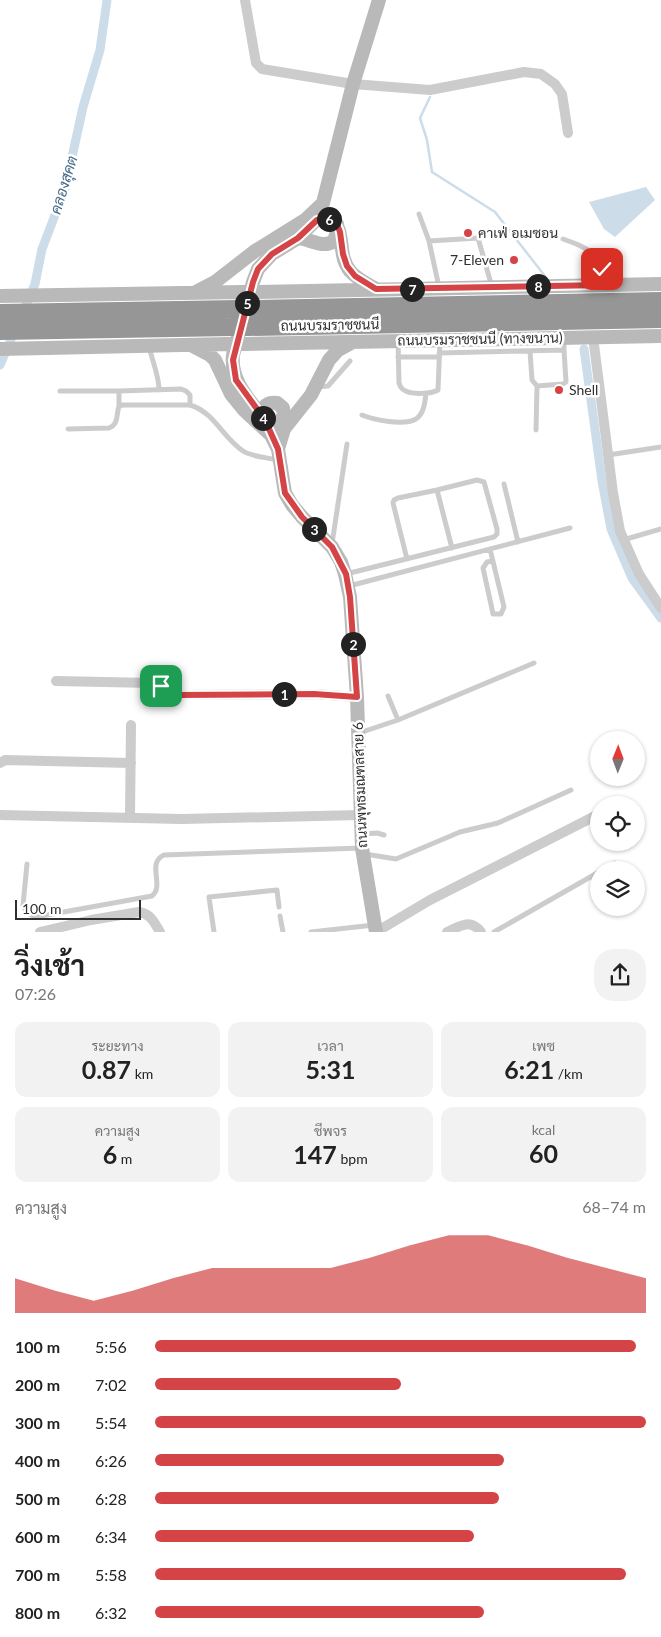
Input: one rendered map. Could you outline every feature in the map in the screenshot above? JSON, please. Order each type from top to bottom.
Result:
[{"type":"highway","name":"ถนนบรมราชชนนี","points":[[6,313],[249,303],[642,302],[661,300]]},
{"type":"highway","name":"ถนนบรมราชชนนี","points":[[2,331],[661,319]]},
{"type":"street","points":[[245,0],[256,63],[262,69],[352,84],[430,90],[524,72],[541,74],[555,84],[562,94],[568,133]]},
{"type":"street","points":[[376,0],[352,84],[323,203],[325,210],[335,223],[347,266],[355,276],[376,289]]},
{"type":"street","points":[[194,293],[215,282],[255,251],[306,220],[323,203]]},
{"type":"street","points":[[306,220],[322,215],[335,223]]},
{"type":"street","points":[[271,435],[264,419],[236,380],[233,365],[253,282],[258,269],[272,254],[298,238],[317,220],[327,219],[335,223]]},
{"type":"street","points":[[298,238],[308,239],[320,244],[328,244],[334,240],[335,223]]},
{"type":"street","points":[[0,296],[243,292],[249,303],[376,289],[661,284]]},
{"type":"street","name":"ถนนบรมราชชนนี (ทางขนาน)","points":[[0,349],[398,341],[439,350],[564,344],[593,337],[661,336]]},
{"type":"street","points":[[593,337],[616,512],[623,540],[639,574],[661,608]]},
{"type":"street","name":"ถนนพุทธมณฑลสาย 6","points":[[279,454],[284,429],[316,387],[329,360],[343,346],[354,342]]},
{"type":"street","name":"ถนนพุทธมณฑลสาย 6","points":[[191,345],[210,355],[215,360],[231,394],[244,410],[271,435],[279,454],[285,493],[302,517],[332,547],[347,580],[359,733],[362,851],[375,930]]},
{"type":"street","points":[[264,419],[264,407],[273,402],[283,408],[283,419]]},
{"type":"street","points":[[244,410],[274,424],[296,413]]},
{"type":"street","points":[[56,681],[152,683],[178,695],[314,694],[357,697]]},
{"type":"street","points":[[130,817],[131,725]]},
{"type":"street","points":[[0,763],[6,760],[131,763]]},
{"type":"street","points":[[0,814],[182,819],[360,815]]},
{"type":"street","points":[[375,930],[590,819]]},
{"type":"street","points":[[40,932],[91,920],[140,912],[151,916],[160,932]]},
{"type":"street","points":[[447,932],[471,924],[476,926],[481,932]]},
{"type":"lane","points":[[419,214],[429,241],[440,288]]},
{"type":"lane","points":[[429,241],[478,238],[492,287]]},
{"type":"lane","points":[[563,239],[584,246],[592,252],[602,269],[604,285]]},
{"type":"lane","points":[[398,341],[399,383],[404,390],[426,393],[438,390],[439,350]]},
{"type":"lane","points":[[398,357],[439,350],[530,350],[564,344],[566,382],[563,384],[537,386]]},
{"type":"lane","points":[[149,346],[151,359],[158,378],[158,390]]},
{"type":"lane","points":[[530,350],[532,380],[537,386],[536,430]]},
{"type":"lane","points":[[316,387],[328,386],[350,361]]},
{"type":"lane","points":[[60,391],[181,389],[190,395],[190,405]]},
{"type":"lane","points":[[68,429],[109,428],[114,426],[119,406],[119,391]]},
{"type":"lane","points":[[362,414],[377,420],[409,421],[416,418],[423,410],[426,393]]},
{"type":"lane","points":[[119,406],[190,405],[198,407],[206,412],[243,451],[279,454]]},
{"type":"lane","points":[[332,547],[347,444]]},
{"type":"lane","points":[[608,454],[661,446]]},
{"type":"lane","points":[[347,580],[407,559],[494,538],[497,534],[497,529],[484,482],[481,480],[394,500],[407,559]]},
{"type":"lane","points":[[504,484],[518,542]]},
{"type":"lane","points":[[437,490],[452,548]]},
{"type":"lane","points":[[347,580],[490,549],[570,528]]},
{"type":"lane","points":[[623,540],[661,529]]},
{"type":"lane","points":[[490,549],[493,561],[504,607],[501,614],[496,615],[493,614],[483,568],[487,562],[493,561]]},
{"type":"lane","points":[[359,733],[398,720],[534,663]]},
{"type":"lane","points":[[388,696],[398,720]]},
{"type":"lane","points":[[27,864],[23,905],[25,911],[30,915],[45,916],[152,896],[156,893],[157,888],[157,860],[164,855],[362,851],[396,859],[460,832],[498,823],[571,790]]},
{"type":"lane","points":[[361,834],[377,833],[384,835]]},
{"type":"lane","points":[[494,932],[590,877]]},
{"type":"lane","points":[[214,932],[209,897],[277,890],[278,907]]},
{"type":"lane","points":[[280,916],[282,932]]},
{"type":"lane","points":[[311,932],[375,930]]},
{"type":"water","points":[[646,187],[655,200],[615,237],[604,229],[589,202]]},
{"type":"waterway","name":"คลองสุคต","points":[[0,365],[35,284],[42,249],[65,189],[83,107],[100,50],[107,0]]},
{"type":"waterway","points":[[430,97],[420,118],[427,140],[432,172],[495,212],[548,280]]},
{"type":"waterway","points":[[584,349],[602,481],[611,529],[632,578],[661,618]]},
{"type":"place","name":"คาเฟ่ อเมซอน","points":[[468,233]]},
{"type":"place","name":"7-Eleven","points":[[514,260]]},
{"type":"place","name":"Shell","points":[[559,390]]},
{"type":"route","points":[[161,686],[178,695],[314,694],[357,697],[350,597],[346,574],[332,547],[302,517],[285,493],[278,449],[265,420],[236,380],[233,370],[234,355],[253,282],[258,269],[272,254],[298,238],[314,222],[324,218],[337,224],[344,260],[347,266],[355,276],[376,289],[604,285],[602,269]]}]
